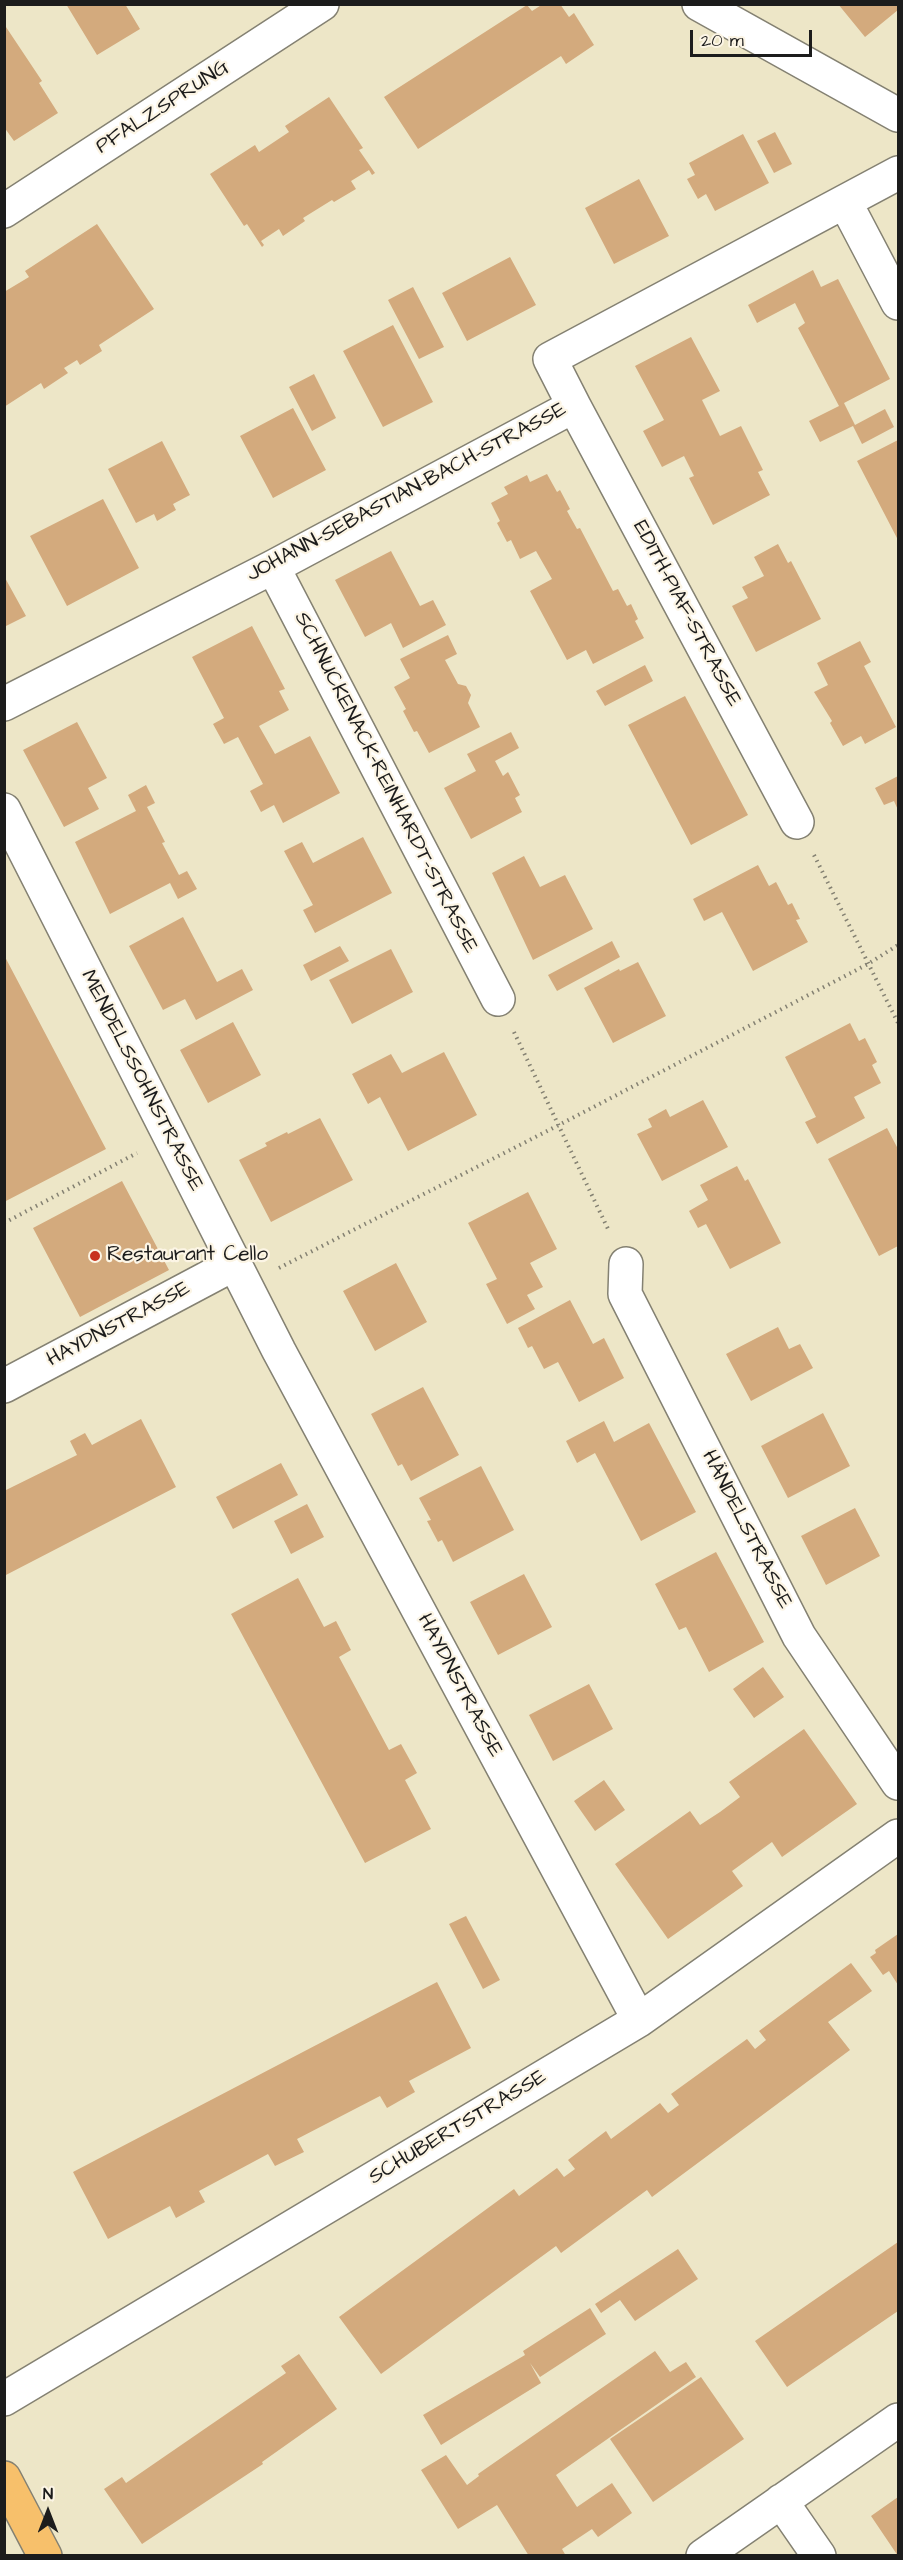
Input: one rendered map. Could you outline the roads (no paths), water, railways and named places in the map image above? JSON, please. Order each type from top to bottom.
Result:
[{"type":"main road","points":[[4,2478],[45,2556]]},
{"type":"street","name":"PFALZSPRUNG","points":[[4,211],[322,4]]},
{"type":"street","points":[[699,4],[898,115]]},
{"type":"street","name":"JOHANN-SEBASTIAN-BACH-STRASSE","points":[[4,704],[273,567],[574,406],[550,360],[898,173]]},
{"type":"street","points":[[845,202],[898,303]]},
{"type":"street","name":"EDITH-PIAF-STRASSE","points":[[574,406],[797,822]]},
{"type":"street","name":"SCHNUCKENACK-REINHARDT-STRASSE","points":[[273,567],[498,999]]},
{"type":"street","name":"MENDELSSOHNSTRASSE","points":[[4,810],[279,1351]]},
{"type":"street","name":"HÄNDELSTRASSE","points":[[626,1264],[625,1294],[800,1636],[898,1783]]},
{"type":"street","name":"HAYDNSTRASSE","points":[[4,1386],[240,1275]]},
{"type":"street","name":"HAYDNSTRASSE","points":[[279,1351],[639,2020]]},
{"type":"street","name":"SCHUBERTSTRASSE","points":[[4,2399],[639,2020],[898,1836]]},
{"type":"street","points":[[703,2556],[898,2420]]},
{"type":"street","points":[[781,2501],[819,2556]]},
{"type":"place","name":"Restaurant Cello","points":[[95,1256]]}]
